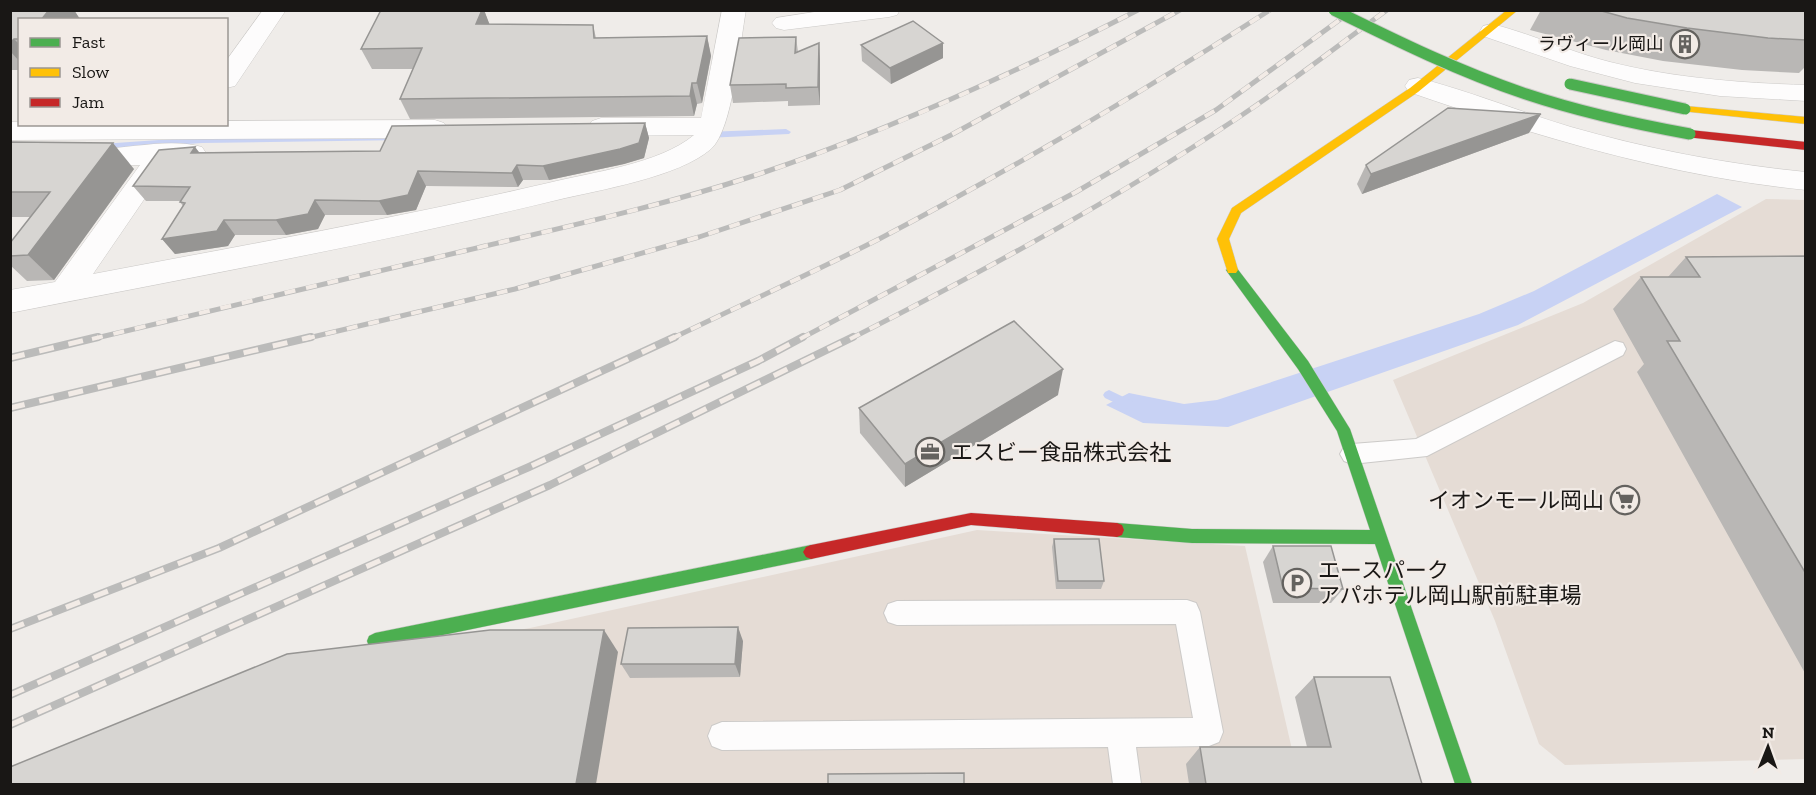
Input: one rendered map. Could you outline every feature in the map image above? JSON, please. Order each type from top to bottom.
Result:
[{"type":"street","points":[[228,77],[274,10]]},
{"type":"street","points":[[702,139],[734,10]]},
{"type":"street","points":[[782,21],[889,10]]},
{"type":"street","points":[[1334,10],[1425,54],[1507,87],[1614,119],[1690,134],[1806,146]]},
{"type":"street","points":[[1464,784],[1343,429],[1302,366],[1232,270],[1223,239],[1236,211],[1418,86],[1492,31],[1514,10]]},
{"type":"street","points":[[1492,31],[1579,61],[1634,75],[1731,90],[1806,93]]},
{"type":"street","points":[[1451,42],[1477,53]]},
{"type":"street","points":[[1559,81],[1685,109],[1806,121]]},
{"type":"street","points":[[1418,86],[1592,143],[1644,157],[1708,169],[1806,181]]},
{"type":"street","points":[[10,157],[99,158],[174,139],[463,129]]},
{"type":"street","points":[[10,131],[445,150]]},
{"type":"street","points":[[584,138],[702,139],[667,149],[584,138]]},
{"type":"street","points":[[65,291],[174,139]]},
{"type":"street","points":[[10,302],[487,207],[622,175],[702,139]]},
{"type":"street","points":[[375,641],[971,519],[1192,536],[1380,537]]},
{"type":"lane","points":[[1352,454],[1419,449],[1615,349]]},
{"type":"lane","points":[[722,736],[1209,732],[1187,612],[897,613]]},
{"type":"lane","points":[[1120,733],[1127,784]]},
{"type":"shaded area","name":"イオンモール岡山","points":[[1766,199],[1805,200],[1805,759],[1565,765],[1539,744],[1495,621],[1393,380],[1583,303]]},
{"type":"shaded area","points":[[977,530],[1245,546],[1300,784],[24,784],[312,666],[530,628]]},
{"type":"water","points":[[1717,194],[1742,207],[1518,325],[1228,427],[1143,423],[1106,405],[1129,393],[1184,404],[1217,400],[1479,314],[1534,291]]},
{"type":"building","points":[[10,10],[49,10],[43,18],[18,18],[18,39],[10,43]]},
{"type":"building","points":[[381,10],[482,10],[476,24],[593,25],[594,38],[707,36],[697,83],[692,83],[690,96],[400,99],[422,48],[361,49]]},
{"type":"building","points":[[1598,10],[1806,10],[1806,40],[1768,38],[1687,28],[1627,18]]},
{"type":"building","points":[[913,21],[943,43],[890,68],[861,45]]},
{"type":"building","points":[[796,37],[795,53],[819,43],[818,87],[786,88],[786,84],[730,85],[739,38]]},
{"type":"building","points":[[1448,108],[1541,114],[1371,174],[1366,165]]},
{"type":"building","points":[[645,123],[639,143],[620,149],[543,166],[517,165],[512,173],[418,171],[408,195],[379,201],[315,200],[308,214],[276,220],[224,220],[217,231],[162,239],[185,203],[180,202],[190,187],[133,186],[159,150],[195,147],[191,153],[380,151],[392,126]]},
{"type":"building","points":[[10,142],[113,143],[28,255],[10,256],[10,243],[50,192],[10,192]]},
{"type":"building","points":[[1806,256],[1806,574],[1667,341],[1680,341],[1641,277],[1700,277],[1686,257]]},
{"type":"building","points":[[1014,321],[1063,369],[905,464],[859,408]]},
{"type":"building","points":[[1054,539],[1099,539],[1104,581],[1058,581]]},
{"type":"building","points":[[1273,546],[1331,546],[1343,589],[1283,588]]},
{"type":"building","points":[[738,627],[735,664],[621,664],[628,628]]},
{"type":"building","points":[[490,630],[604,630],[576,784],[10,784],[10,767],[287,654]]},
{"type":"building","points":[[1314,677],[1390,677],[1422,784],[1206,784],[1200,747],[1331,747]]},
{"type":"building","points":[[964,773],[964,784],[828,784],[828,774]]},
{"type":"waterway","points":[[706,135],[786,132]]},
{"type":"waterway","points":[[101,147],[202,140],[401,138]]},
{"type":"waterway","points":[[1109,395],[1132,406]]},
{"type":"railway","points":[[92,339],[609,216],[681,198],[753,176],[900,121],[1044,57],[1138,10]]},
{"type":"railway","points":[[304,339],[515,289],[699,237],[840,190],[951,135],[1180,10]]},
{"type":"railway","points":[[671,339],[855,251],[931,211],[1078,128],[1270,10]]},
{"type":"railway","points":[[800,339],[1076,192],[1216,110],[1353,10]]},
{"type":"railway","points":[[850,339],[998,262],[1142,179],[1255,106],[1387,10]]},
{"type":"railway","points":[[10,358],[98,337]]},
{"type":"railway","points":[[10,408],[311,337]]},
{"type":"railway","points":[[10,629],[219,548],[675,337]]},
{"type":"railway","points":[[10,695],[529,467],[758,361],[803,337]]},
{"type":"railway","points":[[10,725],[550,485],[853,337]]},
{"type":"traffic: fast","points":[[1334,10],[1453,66],[1526,94],[1607,117],[1690,134]]},
{"type":"traffic: fast","points":[[1570,84],[1685,109]]},
{"type":"traffic: fast","points":[[1232,270],[1303,365],[1343,429],[1464,784]]},
{"type":"traffic: fast","points":[[1117,530],[1192,536],[1380,537]]},
{"type":"traffic: fast","points":[[375,641],[811,552]]},
{"type":"traffic: slow","points":[[1232,270],[1223,239],[1236,211],[1414,90],[1514,10]]},
{"type":"traffic: slow","points":[[1685,109],[1806,121]]},
{"type":"traffic: jam","points":[[1690,134],[1806,146]]},
{"type":"traffic: jam","points":[[811,552],[971,519],[1117,530]]},
{"type":"place","name":"ラヴィール岡山","points":[[1685,44]]},
{"type":"place","name":"エスビー食品株式会社","points":[[930,452]]},
{"type":"place","name":"イオンモール岡山","points":[[1625,500]]},
{"type":"place","name":"エースパーク アパホテル岡山駅前駐車場","points":[[1297,583]]}]
